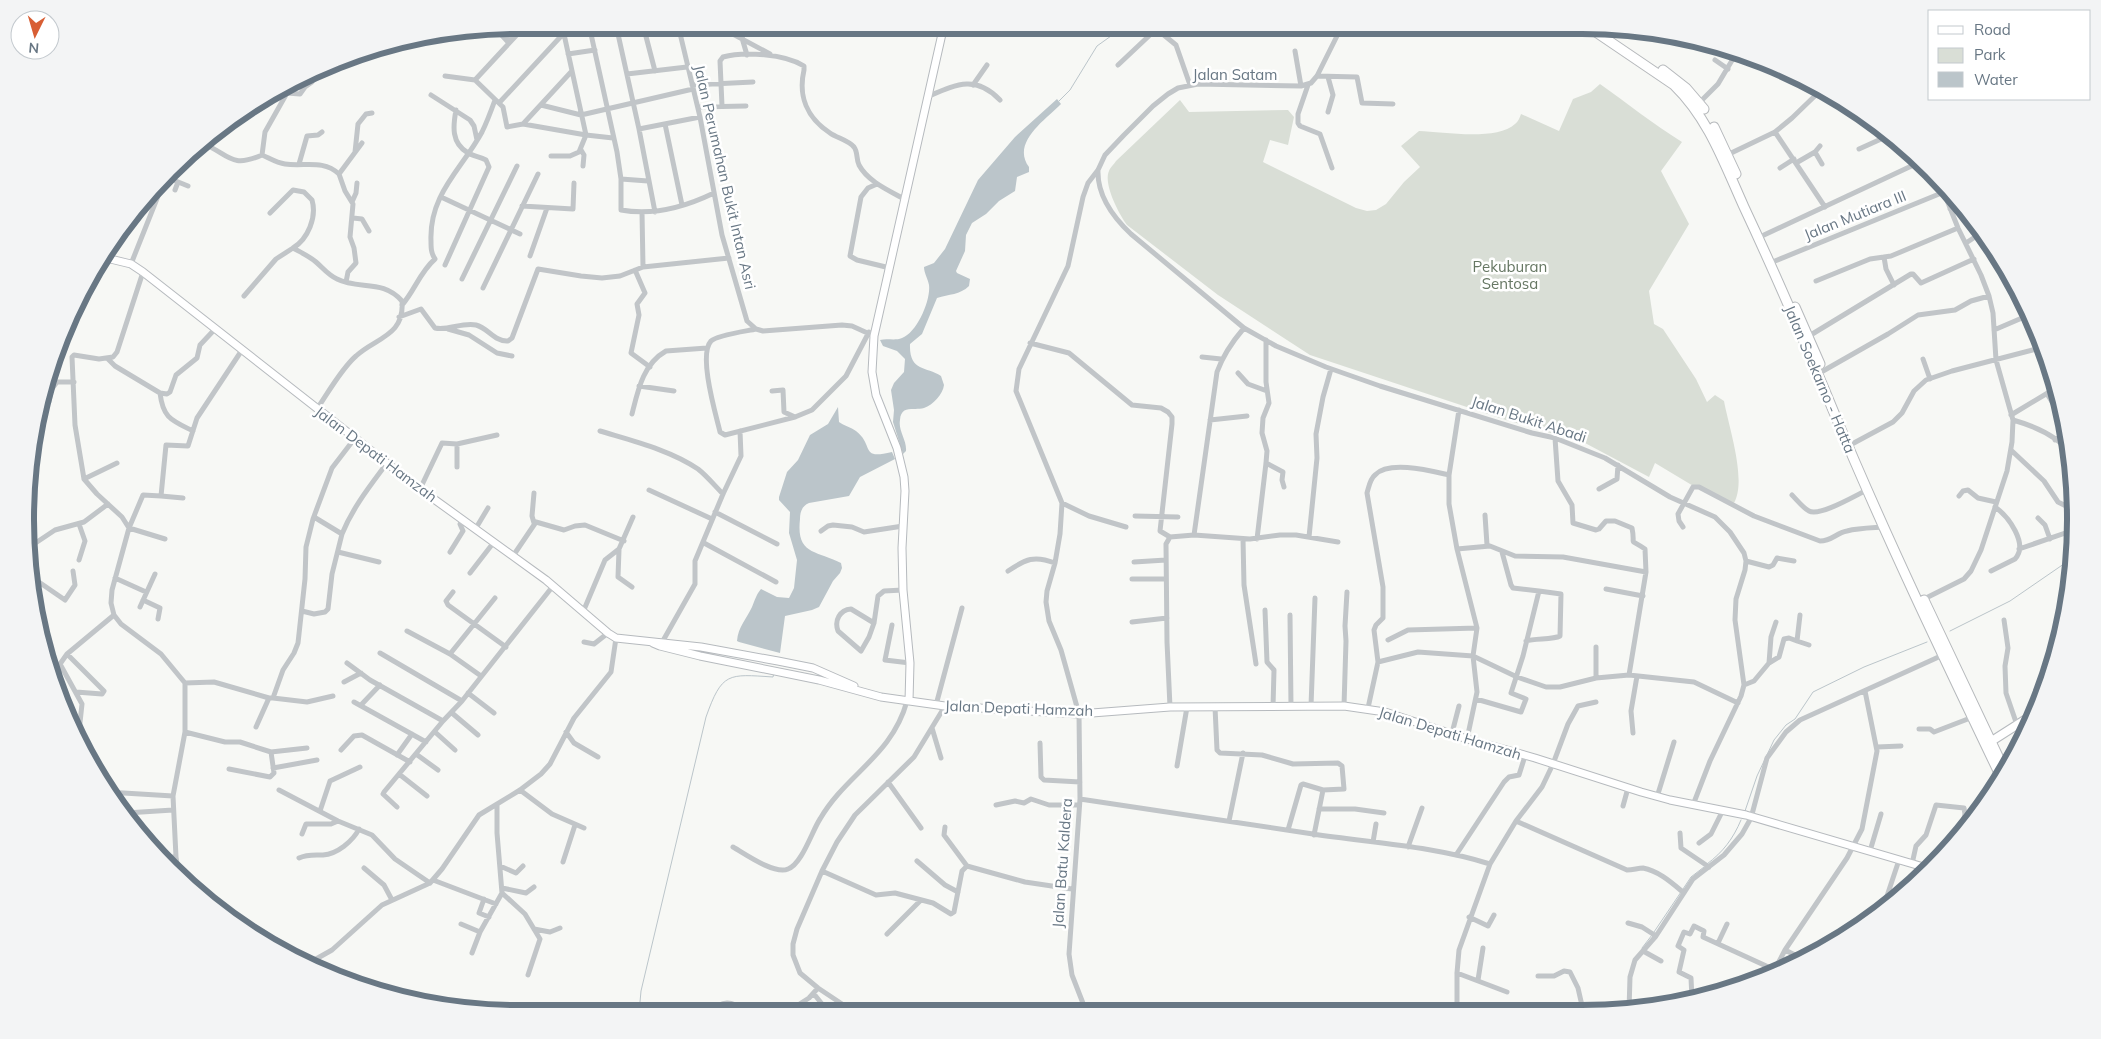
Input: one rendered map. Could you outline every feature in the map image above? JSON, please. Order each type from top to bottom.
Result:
[{"type":"highway","name":"Jalan Soekarno - Hatta","points":[[1600,35],[1659,73],[1680,91],[1700,114],[1725,156],[1764,235],[1809,336],[1822,370],[1826,387],[1868,490],[1989,743],[1998,769]]},
{"type":"highway","name":"Jalan Soekarno - Hatta","points":[[1609,35],[1674,78],[1699,103],[1711,122],[1826,387],[1924,599],[1945,654],[1973,717],[2001,763]]},
{"type":"main road","points":[[908,701],[910,663],[903,590],[905,492],[897,448],[876,395],[872,372],[871,334],[890,268],[942,34]]},
{"type":"main road","name":"Jalan Depati Hamzah","points":[[110,260],[131,264],[143,272],[420,489],[553,586],[616,638],[658,644],[701,647],[778,661],[822,671],[868,694]]},
{"type":"main road","name":"Jalan Depati Hamzah","points":[[658,644],[868,694],[945,706],[1079,714],[1170,707],[1344,706],[1368,708],[1657,797],[1751,818],[1921,866]]},
{"type":"main road","points":[[1989,743],[2023,721]]},
{"type":"street","points":[[508,44],[509,34]]},
{"type":"street","points":[[475,80],[517,34]]},
{"type":"street","points":[[317,409],[355,357],[389,336],[399,317],[402,304],[413,292],[425,268],[435,259],[432,252],[431,221],[441,196],[477,140],[498,102],[563,34]]},
{"type":"street","points":[[551,156],[570,156],[580,150],[586,135],[564,34]]},
{"type":"street","points":[[591,34],[621,179],[620,210],[655,212],[682,205],[714,193]]},
{"type":"street","points":[[618,34],[634,102],[655,212]]},
{"type":"street","points":[[645,34],[655,71]]},
{"type":"street","name":"Jalan Perumahan Bukit Intan Asri","points":[[680,34],[698,107],[722,236],[747,321],[756,329]]},
{"type":"street","points":[[732,34],[774,56]]},
{"type":"street","points":[[742,34],[747,55]]},
{"type":"street","points":[[1118,64],[1151,34]]},
{"type":"street","points":[[1165,34],[1176,45],[1190,85]]},
{"type":"street","points":[[1332,168],[1320,134],[1300,126],[1298,114],[1308,85],[1317,76],[1338,34]]},
{"type":"street","points":[[501,35],[508,44]]},
{"type":"street","points":[[568,54],[595,50]]},
{"type":"street","points":[[1295,51],[1301,86]]},
{"type":"street","points":[[722,106],[720,61],[722,58],[747,55],[774,56],[787,58],[804,66],[801,94],[808,109],[818,123],[853,147],[857,152],[858,164],[877,184],[906,200]]},
{"type":"street","points":[[1699,103],[1718,84],[1734,59]]},
{"type":"street","points":[[1715,60],[1728,69]]},
{"type":"street","points":[[973,85],[987,65]]},
{"type":"street","points":[[627,74],[687,67]]},
{"type":"street","points":[[523,124],[571,72]]},
{"type":"street","points":[[445,76],[475,80],[505,110],[505,123],[507,126],[523,124],[613,138]]},
{"type":"street","points":[[1317,76],[1328,78],[1358,77],[1362,103],[1393,104]]},
{"type":"street","points":[[1328,78],[1332,85],[1328,112]]},
{"type":"street","points":[[288,93],[300,94],[312,81]]},
{"type":"street","points":[[541,105],[581,115],[693,87],[753,82]]},
{"type":"street","points":[[929,96],[958,84],[973,85],[989,90],[1000,100]]},
{"type":"street","name":"Jalan Satam","points":[[1062,503],[1016,391],[1019,369],[1068,266],[1083,197],[1088,183],[1098,170],[1107,152],[1153,106],[1173,91],[1190,85],[1308,85]]},
{"type":"street","points":[[262,155],[265,132],[276,116],[286,94]]},
{"type":"street","points":[[432,95],[472,123],[477,140]]},
{"type":"street","points":[[1725,156],[1775,132],[1816,95]]},
{"type":"street","points":[[698,107],[746,106]]},
{"type":"street","points":[[445,265],[489,168],[486,160],[467,153],[454,136],[456,110]]},
{"type":"street","points":[[355,152],[358,124],[366,114],[372,113]]},
{"type":"street","points":[[639,129],[700,117]]},
{"type":"street","points":[[664,124],[682,205]]},
{"type":"street","points":[[298,164],[307,137],[318,135],[322,132]]},
{"type":"street","points":[[1775,132],[1825,207]]},
{"type":"street","points":[[1859,149],[1882,138]]},
{"type":"street","points":[[339,174],[362,143]]},
{"type":"street","points":[[208,146],[235,161],[249,161],[262,155],[282,164],[324,165],[339,174],[345,191],[352,202]]},
{"type":"street","points":[[1780,168],[1815,152],[1820,146]]},
{"type":"street","points":[[580,150],[584,155],[583,166]]},
{"type":"street","points":[[1815,152],[1822,164]]},
{"type":"street","points":[[1764,235],[1914,165]]},
{"type":"street","points":[[462,279],[517,166]]},
{"type":"street","name":"Jalan Bukit Abadi","points":[[1098,170],[1104,200],[1118,221],[1244,328],[1331,369],[1532,433],[1555,438],[1586,450],[1618,465],[1670,497],[1721,522],[1741,549],[1746,561]]},
{"type":"street","points":[[483,288],[538,174]]},
{"type":"street","points":[[621,179],[648,180]]},
{"type":"street","points":[[172,180],[188,186]]},
{"type":"street","points":[[175,190],[178,182]]},
{"type":"street","points":[[346,282],[348,272],[356,263],[350,237],[353,218],[352,202],[356,193],[357,183]]},
{"type":"street","points":[[522,206],[573,208],[574,183]]},
{"type":"street","points":[[877,184],[868,188],[861,197],[850,256],[858,260],[890,268]]},
{"type":"street","points":[[244,296],[276,259],[302,241],[310,227],[314,213],[312,200],[299,190],[293,190],[270,213]]},
{"type":"street","points":[[131,264],[159,193]]},
{"type":"street","name":"Jalan Mutiara III","points":[[1775,261],[1941,193]]},
{"type":"street","points":[[441,196],[520,234]]},
{"type":"street","points":[[1924,599],[1964,579],[1968,575],[1981,550],[2012,451],[2012,418],[1996,360],[1993,313],[1989,296],[1946,198]]},
{"type":"street","points":[[530,256],[547,208]]},
{"type":"street","points":[[1950,209],[1954,208]]},
{"type":"street","points":[[642,212],[643,267]]},
{"type":"street","points":[[353,218],[362,219],[369,232]]},
{"type":"street","points":[[1816,281],[1870,259],[1884,257],[1958,228]]},
{"type":"street","points":[[1966,243],[1976,237]]},
{"type":"street","points":[[292,248],[339,280],[382,287],[398,297],[402,304]]},
{"type":"street","points":[[1884,257],[1886,269],[1894,285]]},
{"type":"street","points":[[399,317],[421,309],[435,328],[475,325],[483,328],[499,340],[508,341],[512,338],[538,269],[602,278],[620,276],[643,267],[729,258]]},
{"type":"street","points":[[1809,336],[1912,273],[1919,283],[1922,283],[1974,259]]},
{"type":"street","points":[[635,270],[645,293],[637,304],[639,315],[631,353],[650,367]]},
{"type":"street","points":[[143,272],[117,352],[113,357],[99,360],[73,355],[75,425],[84,478],[122,517],[129,528],[166,539]]},
{"type":"street","points":[[1822,370],[1888,334],[1918,315],[1955,310],[1989,296]]},
{"type":"street","points":[[1994,330],[2023,318]]},
{"type":"street","points":[[842,325],[852,326],[871,334],[846,376],[812,410],[795,417],[724,435],[720,432],[708,384],[707,348],[714,339],[756,329],[770,330],[842,325]]},
{"type":"street","points":[[445,328],[469,335],[497,353],[512,356]]},
{"type":"street","points":[[1194,535],[1217,372],[1221,359],[1231,343],[1244,328]]},
{"type":"street","points":[[108,358],[115,366],[164,395],[170,392],[176,376],[197,358],[200,345],[215,329]]},
{"type":"street","points":[[1258,539],[1267,451],[1262,439],[1262,426],[1269,403],[1266,340]]},
{"type":"street","points":[[1030,343],[1069,353],[1132,405],[1161,408],[1172,417],[1160,531],[1170,536],[1194,535],[1258,539],[1280,535],[1338,542]]},
{"type":"street","points":[[632,414],[645,371],[666,351],[707,348]]},
{"type":"street","points":[[1852,444],[1893,422],[1902,413],[1919,385],[1930,379],[1952,371],[2036,349]]},
{"type":"street","points":[[161,496],[166,446],[188,446],[197,418],[242,350]]},
{"type":"street","points":[[1202,357],[1221,359]]},
{"type":"street","points":[[1923,360],[1930,379]]},
{"type":"street","points":[[1309,537],[1317,458],[1316,434],[1331,369]]},
{"type":"street","points":[[1238,373],[1248,384],[1267,391]]},
{"type":"street","points":[[52,389],[56,382],[74,382]]},
{"type":"street","points":[[639,386],[674,391]]},
{"type":"street","points":[[772,391],[783,390],[784,412],[795,417]]},
{"type":"street","points":[[2012,418],[2050,392]]},
{"type":"street","points":[[160,393],[163,409],[170,420],[193,431]]},
{"type":"street","points":[[2047,394],[2053,403]]},
{"type":"street","points":[[1459,410],[1449,475],[1451,518],[1477,628],[1473,656],[1476,699],[1467,739]]},
{"type":"street","points":[[1210,420],[1247,416]]},
{"type":"street","points":[[2012,418],[2038,429],[2061,445]]},
{"type":"street","points":[[600,431],[645,445],[682,460],[698,470],[723,494]]},
{"type":"street","points":[[658,644],[695,584],[695,561],[704,543],[712,518],[741,456],[740,431]]},
{"type":"street","points":[[420,489],[442,443],[457,444],[497,435]]},
{"type":"street","points":[[2055,440],[2060,436]]},
{"type":"street","points":[[256,728],[298,643],[306,579],[306,547],[314,517],[332,468],[355,438]]},
{"type":"street","points":[[1555,438],[1558,481],[1572,505],[1573,523],[1596,530],[1600,529],[1606,521],[1615,521],[1632,528],[1632,542],[1634,545],[1645,549],[1646,572],[1643,596],[1629,675]]},
{"type":"street","points":[[457,444],[457,467]]},
{"type":"street","points":[[2012,451],[2044,481],[2058,502],[2067,506]]},
{"type":"street","points":[[84,478],[118,463]]},
{"type":"street","points":[[302,610],[314,614],[325,612],[328,609],[332,574],[342,534],[349,517],[360,499],[388,463]]},
{"type":"street","points":[[1266,463],[1283,472],[1282,480],[1284,487]]},
{"type":"street","points":[[1599,489],[1617,479],[1618,465]]},
{"type":"street","points":[[1368,708],[1378,662],[1374,630],[1383,618],[1383,587],[1367,493],[1370,482],[1374,475],[1390,467],[1419,469],[1449,475]]},
{"type":"street","points":[[1683,527],[1679,521],[1678,514],[1693,487],[1699,487],[1754,516],[1820,541],[1827,541],[1844,531],[1885,527]]},
{"type":"street","points":[[649,490],[712,518]]},
{"type":"street","points":[[1792,495],[1809,511],[1814,512],[1823,511],[1868,490]]},
{"type":"street","points":[[1959,496],[1963,491],[1968,490],[1978,498],[1996,504],[2010,520],[2017,537],[2019,549],[2015,559],[1991,571]]},
{"type":"street","points":[[513,556],[534,523],[532,516],[534,493]]},
{"type":"street","points":[[177,864],[173,796],[185,732],[185,683],[161,654],[122,624],[114,615],[111,598],[114,578],[129,528],[143,495],[183,498]]},
{"type":"street","points":[[1062,503],[1089,516],[1126,527]]},
{"type":"street","name":"Jalan Batu Kaldera","points":[[1062,503],[1060,534],[1046,602],[1049,621],[1061,650],[1079,714],[1080,802],[1072,889],[1069,954],[1072,976],[1084,1005]]},
{"type":"street","points":[[35,543],[55,530],[79,524],[89,519],[108,504]]},
{"type":"street","points":[[476,528],[488,508]]},
{"type":"street","points":[[715,512],[777,544]]},
{"type":"street","points":[[1485,515],[1488,532],[1487,545]]},
{"type":"street","points":[[1135,516],[1178,517]]},
{"type":"street","points":[[314,517],[342,534]]},
{"type":"street","points":[[583,612],[605,560],[619,549],[633,517]]},
{"type":"street","points":[[2038,518],[2045,526],[2050,539]]},
{"type":"street","points":[[450,552],[463,531],[460,524],[463,519]]},
{"type":"street","points":[[534,523],[538,522],[564,530],[574,526],[585,525],[624,541]]},
{"type":"street","points":[[79,524],[85,541],[80,560]]},
{"type":"street","points":[[821,531],[833,525],[852,527],[864,532],[903,526]]},
{"type":"street","points":[[2019,549],[2067,533]]},
{"type":"street","points":[[1170,536],[1166,544],[1166,618],[1170,707]]},
{"type":"street","points":[[1243,539],[1244,585],[1256,664]]},
{"type":"street","points":[[470,573],[494,542]]},
{"type":"street","points":[[704,543],[776,582]]},
{"type":"street","points":[[1457,549],[1487,545],[1516,556],[1563,557],[1646,572]]},
{"type":"street","points":[[619,549],[618,577],[632,588]]},
{"type":"street","points":[[1502,551],[1513,588],[1562,594],[1560,636],[1557,638],[1538,638],[1526,641]]},
{"type":"street","points":[[338,552],[379,562]]},
{"type":"street","points":[[1008,571],[1029,559],[1043,558],[1055,563]]},
{"type":"street","points":[[1693,805],[1710,761],[1744,686],[1735,614],[1736,599],[1746,570],[1746,561],[1769,567],[1778,558],[1794,561]]},
{"type":"street","points":[[1134,562],[1166,560]]},
{"type":"street","points":[[38,581],[65,600],[75,585],[73,571]]},
{"type":"street","points":[[140,607],[155,574]]},
{"type":"street","points":[[114,578],[146,592]]},
{"type":"street","points":[[1132,579],[1166,579]]},
{"type":"street","points":[[397,807],[383,794],[443,721],[462,701],[553,586]]},
{"type":"street","points":[[874,623],[851,609],[847,609],[838,618],[836,627],[838,631],[861,651],[874,623],[878,596],[890,589],[903,590]]},
{"type":"street","points":[[1606,589],[1643,596]]},
{"type":"street","points":[[1476,699],[1521,712],[1526,699],[1512,693],[1539,591]]},
{"type":"street","points":[[453,592],[447,603],[506,647]]},
{"type":"street","points":[[1344,706],[1346,641],[1344,626],[1347,592]]},
{"type":"street","points":[[450,654],[495,598]]},
{"type":"street","points":[[1311,706],[1315,598]]},
{"type":"street","points":[[143,600],[160,608],[158,619]]},
{"type":"street","points":[[936,705],[962,608]]},
{"type":"street","points":[[1265,610],[1267,662],[1274,670],[1273,707]]},
{"type":"street","points":[[59,672],[60,662],[67,654],[114,615]]},
{"type":"street","points":[[1290,615],[1291,706]]},
{"type":"street","points":[[1797,640],[1800,615]]},
{"type":"street","points":[[1132,622],[1166,618]]},
{"type":"street","points":[[2004,620],[2008,648],[2005,666],[2006,693],[2017,725]]},
{"type":"street","points":[[1769,662],[1771,637],[1776,622]]},
{"type":"street","points":[[892,625],[885,660],[910,663]]},
{"type":"street","points":[[1388,640],[1408,630],[1477,628]]},
{"type":"street","points":[[407,631],[450,654],[480,676]]},
{"type":"street","points":[[584,642],[594,644],[608,633]]},
{"type":"street","points":[[315,959],[332,950],[375,911],[392,900],[432,881],[478,815],[531,783],[550,764],[574,718],[611,672],[616,638]]},
{"type":"street","points":[[1744,686],[1754,681],[1769,662],[1779,656],[1784,639],[1789,638],[1809,645]]},
{"type":"street","points":[[1596,647],[1596,678]]},
{"type":"street","points":[[1378,662],[1418,652],[1473,656],[1544,686],[1557,688],[1596,678],[1629,675],[1694,682],[1738,702]]},
{"type":"street","points":[[380,653],[462,701]]},
{"type":"street","points":[[67,654],[104,691],[102,694],[76,692]]},
{"type":"street","points":[[1630,1002],[1632,969],[1652,934],[1696,875],[1706,865],[1736,843],[1751,818],[1767,758],[1786,732],[1800,720],[1945,654]]},
{"type":"street","points":[[347,664],[443,721]]},
{"type":"street","points":[[60,667],[76,692],[82,711],[80,725]]},
{"type":"street","points":[[344,682],[361,674]]},
{"type":"street","points":[[1633,733],[1631,711],[1637,676]]},
{"type":"street","points":[[185,683],[214,682],[271,698],[307,702],[333,696]]},
{"type":"street","points":[[361,706],[380,685]]},
{"type":"street","points":[[1779,962],[1785,950],[1853,847],[1862,829],[1877,746],[1865,691]]},
{"type":"street","points":[[468,693],[494,713]]},
{"type":"street","points":[[733,847],[774,869],[782,871],[790,869],[798,860],[820,818],[831,803],[891,738],[908,701]]},
{"type":"street","points":[[354,702],[426,742]]},
{"type":"street","points":[[1457,1005],[1457,973],[1460,947],[1490,864],[1516,821],[1540,792],[1568,724],[1578,706],[1596,702]]},
{"type":"street","points":[[844,1005],[800,973],[793,955],[793,944],[797,930],[822,871],[837,842],[855,815],[914,757],[945,706]]},
{"type":"street","points":[[1452,733],[1459,706]]},
{"type":"street","points":[[1177,766],[1187,707]]},
{"type":"street","points":[[1216,707],[1218,752],[1262,755],[1294,764],[1340,764],[1344,771],[1344,789],[1323,790],[1301,785],[1288,830]]},
{"type":"street","points":[[452,713],[478,735]]},
{"type":"street","points":[[1920,729],[1930,729],[1935,732],[1973,717]]},
{"type":"street","points":[[932,728],[941,758]]},
{"type":"street","points":[[185,732],[225,742],[240,742],[271,752],[307,748]]},
{"type":"street","points":[[435,732],[455,750]]},
{"type":"street","points":[[566,732],[574,744],[598,757]]},
{"type":"street","points":[[397,755],[412,734]]},
{"type":"street","points":[[341,750],[354,736],[362,735],[410,762]]},
{"type":"street","points":[[1657,797],[1674,742]]},
{"type":"street","points":[[1040,743],[1042,777],[1044,780],[1080,782]]},
{"type":"street","points":[[1877,746],[1901,746]]},
{"type":"street","points":[[229,769],[273,776],[271,752]]},
{"type":"street","points":[[1229,821],[1243,753]]},
{"type":"street","points":[[416,754],[438,770]]},
{"type":"street","points":[[1456,855],[1504,782],[1510,777],[1519,775],[1525,756]]},
{"type":"street","points":[[273,768],[317,760]]},
{"type":"street","points":[[320,811],[330,781],[360,767]]},
{"type":"street","points":[[399,774],[427,796]]},
{"type":"street","points":[[888,782],[920,828]]},
{"type":"street","points":[[1623,806],[1628,788]]},
{"type":"street","points":[[279,790],[338,821],[372,835],[395,859],[432,881],[496,904]]},
{"type":"street","points":[[520,790],[544,809],[584,828]]},
{"type":"street","points":[[1314,834],[1323,790]]},
{"type":"street","points":[[119,793],[173,796]]},
{"type":"street","points":[[996,805],[1015,801],[1024,803],[1031,799],[1049,805],[1080,802],[1408,847],[1456,855],[1490,864]]},
{"type":"street","points":[[472,953],[480,932],[502,890],[497,804]]},
{"type":"street","points":[[1912,864],[1916,846],[1926,835],[1936,805],[1964,808],[1965,818]]},
{"type":"street","points":[[1408,847],[1422,808]]},
{"type":"street","points":[[1319,809],[1384,813]]},
{"type":"street","points":[[132,813],[173,810]]},
{"type":"street","points":[[1699,844],[1711,834],[1722,812]]},
{"type":"street","points":[[1870,851],[1881,814]]},
{"type":"street","points":[[302,834],[306,824],[331,824],[338,821]]},
{"type":"street","points":[[1516,821],[1627,870],[1638,868],[1651,870],[1683,892]]},
{"type":"street","points":[[563,862],[575,824]]},
{"type":"street","points":[[1373,842],[1376,824]]},
{"type":"street","points":[[945,827],[944,835],[967,866]]},
{"type":"street","points":[[299,858],[308,855],[328,854],[350,842],[359,829]]},
{"type":"street","points":[[1680,833],[1680,848],[1706,865]]},
{"type":"street","points":[[170,857],[176,857]]},
{"type":"street","points":[[1887,897],[1899,860]]},
{"type":"street","points":[[917,861],[945,885],[958,892]]},
{"type":"street","points":[[822,871],[876,895],[895,893],[932,904],[951,914],[954,912],[962,871],[967,866],[972,865],[1025,882],[1072,889]]},
{"type":"street","points":[[500,866],[516,873],[522,866]]},
{"type":"street","points":[[364,868],[384,885],[392,900]]},
{"type":"street","points":[[502,890],[526,893],[534,887]]},
{"type":"street","points":[[502,890],[525,914],[540,939],[528,975]]},
{"type":"street","points":[[484,899],[479,914],[489,917]]},
{"type":"street","points":[[887,934],[921,900]]},
{"type":"street","points":[[1470,917],[1488,926],[1494,915]]},
{"type":"street","points":[[1628,923],[1652,934]]},
{"type":"street","points":[[461,924],[480,932]]},
{"type":"street","points":[[1718,943],[1727,924]]},
{"type":"street","points":[[1692,992],[1691,978],[1679,972],[1684,950],[1678,946],[1682,934],[1684,932],[1690,934],[1694,926],[1704,930],[1703,937],[1772,966]]},
{"type":"street","points":[[534,929],[550,932],[560,928]]},
{"type":"street","points":[[1478,980],[1483,948]]},
{"type":"street","points":[[1785,950],[1795,955]]},
{"type":"street","points":[[1643,951],[1661,961]]},
{"type":"street","points":[[1538,976],[1554,976],[1564,970],[1570,972],[1578,988],[1581,1005]]},
{"type":"street","points":[[1457,973],[1506,992]]},
{"type":"street","points":[[798,1005],[814,994],[818,988]]},
{"type":"street","points":[[814,994],[822,1005]]},
{"type":"street","points":[[720,1005],[729,1002],[736,1005]]},
{"type":"green space","name":"Pekuburan Sentosa","points":[[1600,84],[1682,142],[1661,171],[1689,224],[1649,291],[1654,324],[1663,329],[1696,379],[1707,402],[1715,395],[1724,401],[1738,468],[1738,493],[1734,503],[1700,490],[1655,463],[1649,477],[1585,443],[1506,420],[1310,355],[1218,295],[1127,225],[1116,207],[1108,183],[1109,171],[1116,161],[1180,100],[1189,112],[1288,110],[1294,117],[1288,145],[1270,140],[1263,162],[1356,208],[1367,211],[1376,210],[1386,204],[1404,182],[1420,167],[1401,146],[1419,131],[1469,134],[1496,132],[1507,129],[1515,124],[1521,114],[1559,131],[1573,99],[1591,92]]},
{"type":"water","points":[[1057,99],[1061,104],[1039,125],[1027,141],[1024,149],[1029,172],[1017,177],[1015,191],[999,201],[986,214],[972,223],[966,235],[965,251],[956,271],[970,279],[969,286],[958,293],[937,298],[922,334],[910,344],[910,353],[915,364],[941,376],[944,385],[940,395],[931,404],[920,409],[905,410],[901,415],[900,428],[906,447],[906,451],[903,454],[893,422],[894,410],[891,390],[894,383],[904,372],[905,359],[897,351],[883,346],[880,340],[899,339],[908,335],[913,330],[922,315],[928,299],[929,285],[924,267],[934,263],[945,249],[978,180],[1015,137]]},
{"type":"water","points":[[838,407],[839,422],[856,431],[862,437],[871,453],[882,454],[892,452],[895,459],[860,477],[849,496],[809,503],[803,508],[800,514],[801,539],[810,550],[841,563],[842,568],[819,607],[785,616],[780,653],[739,642],[737,641],[739,631],[761,589],[777,597],[789,598],[794,588],[797,560],[789,533],[790,512],[779,500],[779,497],[787,472],[798,460],[810,435],[828,424]]},
{"type":"waterway","points":[[1059,101],[1070,90],[1097,46],[1114,34]]},
{"type":"waterway","points":[[1950,631],[2010,601],[2065,563]]},
{"type":"waterway","points":[[1745,811],[1757,776],[1774,740],[1786,725],[1795,719],[1813,692],[1864,667],[1927,642]]},
{"type":"waterway","points":[[640,1005],[641,991],[706,717],[712,702],[722,684],[729,679],[736,676],[773,677],[774,673]]},
{"type":"waterway","points":[[1707,864],[1727,845],[1741,820]]},
{"type":"waterway","points":[[1683,889],[1691,877],[1704,867]]},
{"type":"waterway","points":[[1654,932],[1681,892]]},
{"type":"waterway","points":[[1642,948],[1652,935]]}]
